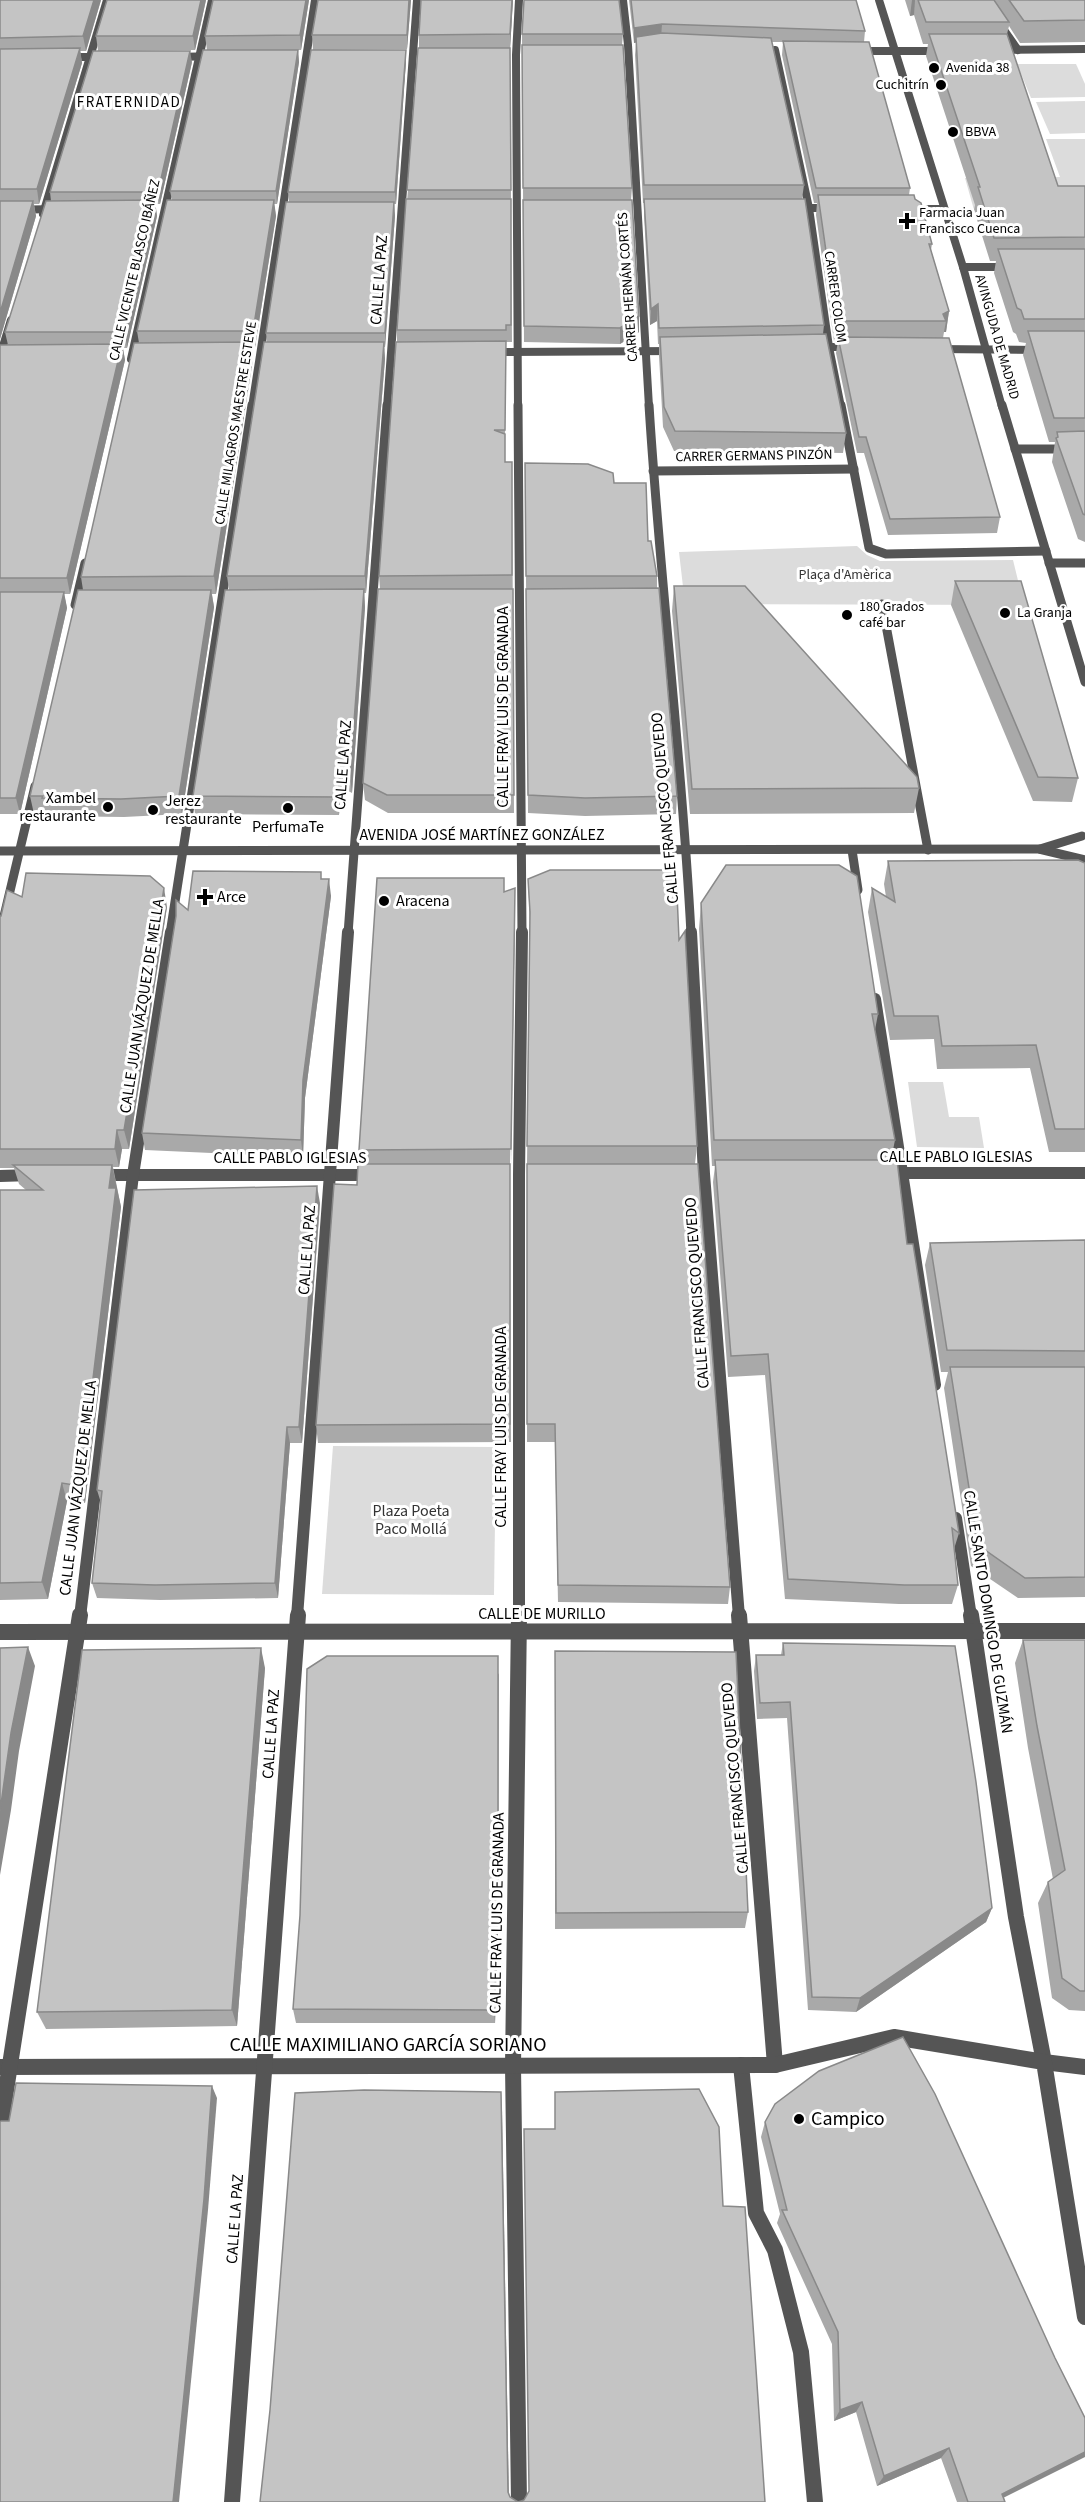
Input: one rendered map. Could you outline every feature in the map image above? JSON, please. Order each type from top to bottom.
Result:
[{"type":"street","points":[[41,220],[107,0]]},
{"type":"street","name":"CALLE VICENTE BLASCO IBÁÑEZ","points":[[129,365],[212,0]]},
{"type":"street","name":"CALLE MILAGROS MAESTRE ESTEVE","points":[[183,851],[315,0]]},
{"type":"street","name":"CALLE LA PAZ","points":[[232,2502],[355,851],[369,600],[392,352],[417,0]]},
{"type":"street","name":"CALLE FRAY LUIS DE GRANADA","points":[[519,0],[516,55],[516,249],[523,850],[519,1632],[513,2066],[519,2502]]},
{"type":"street","name":"CARRER HERNÁN CORTÉS","points":[[623,0],[656,518]]},
{"type":"street","name":"AVINGUDA DE MADRID","points":[[879,0],[963,267],[985,350],[1085,682]]},
{"type":"street","points":[[983,0],[1018,50]]},
{"type":"street","points":[[617,54],[628,54],[632,49],[638,47]]},
{"type":"street","points":[[994,50],[1085,49]]},
{"type":"street","points":[[764,50],[785,51]]},
{"type":"street","name":"CARRER COLOM","points":[[775,50],[809,208],[829,347],[869,548],[886,554],[1046,551]]},
{"type":"street","points":[[849,51],[958,50]]},
{"type":"street","points":[[505,55],[527,55]]},
{"type":"street","points":[[166,57],[223,56]]},
{"type":"street","points":[[294,56],[318,56]]},
{"type":"street","points":[[401,56],[425,56]]},
{"type":"street","points":[[56,57],[112,57]]},
{"type":"street","points":[[626,209],[649,208]]},
{"type":"street","points":[[786,208],[843,208]]},
{"type":"street","points":[[0,210],[66,209]]},
{"type":"street","points":[[153,209],[176,209]]},
{"type":"street","points":[[271,209],[294,209]]},
{"type":"street","points":[[390,209],[414,209]]},
{"type":"street","points":[[899,209],[944,209]]},
{"type":"street","points":[[504,210],[527,210]]},
{"type":"street","points":[[963,267],[1017,267]]},
{"type":"street","points":[[13,354],[0,354],[14,309]]},
{"type":"street","points":[[806,347],[862,348]]},
{"type":"street","points":[[929,349],[1052,350]]},
{"type":"street","points":[[484,352],[680,351]]},
{"type":"street","points":[[380,353],[403,352]]},
{"type":"street","points":[[120,353],[144,353]]},
{"type":"street","points":[[249,353],[272,353]]},
{"type":"street","points":[[1015,449],[1085,449]]},
{"type":"street","name":"CARRER GERMANS PINZÓN","points":[[653,471],[854,469]]},
{"type":"street","name":"CALLE FRANCISCO QUEVEDO","points":[[656,518],[687,850],[704,1174],[775,2065]]},
{"type":"street","points":[[74,612],[72,601],[87,551]]},
{"type":"street","points":[[1049,564],[1085,563]]},
{"type":"street","points":[[653,599],[664,598]]},
{"type":"street","points":[[509,599],[532,599]]},
{"type":"street","points":[[210,600],[233,600]]},
{"type":"street","points":[[369,600],[385,600]]},
{"type":"street","points":[[72,601],[87,601]]},
{"type":"street","points":[[882,604],[928,850]]},
{"type":"street","points":[[0,933],[38,771]]},
{"type":"street","points":[[1039,849],[1084,834],[1082,848],[1085,852]]},
{"type":"street","points":[[1039,849],[1085,860]]},
{"type":"street","name":"AVENIDA JOSÉ MARTÍNEZ GONZÁLEZ","points":[[0,851],[1039,849]]},
{"type":"street","points":[[852,850],[861,908]]},
{"type":"street","name":"CALLE JUAN VÁZQUEZ DE MELLA","points":[[0,2129],[5,2067],[78,1632],[133,1175],[183,851]]},
{"type":"street","points":[[873,989],[902,1173],[940,1380],[938,1403]]},
{"type":"street","name":"CALLE PABLO IGLESIAS","points":[[879,1173],[1085,1173]]},
{"type":"street","name":"CALLE PABLO IGLESIAS","points":[[91,1175],[387,1174]]},
{"type":"street","points":[[0,1176],[46,1175]]},
{"type":"street","name":"CALLE SANTO DOMINGO DE GUZMÁN","points":[[954,1505],[1016,1917],[1044,2062],[1085,2317]]},
{"type":"street","name":"CALLE DE MURILLO","points":[[0,1632],[1085,1631]]},
{"type":"street","name":"CALLE MAXIMILIANO GARCÍA SORIANO","points":[[5,2067],[775,2065],[894,2037],[1085,2067]]},
{"type":"street","points":[[741,2065],[756,2213],[775,2250],[801,2352],[815,2502]]},
{"type":"green space","points":[[1017,64],[1076,64],[1085,84],[1085,97],[1031,98]]},
{"type":"green space","points":[[1085,101],[1085,133],[1050,134],[1036,102]]},
{"type":"green space","points":[[1046,139],[1085,139],[1085,209],[974,210],[965,178],[1060,177]]},
{"type":"green space","name":"Plaça d'Amèrica","points":[[857,546],[867,555],[880,561],[1013,560],[1024,605],[685,604],[679,552]]},
{"type":"green space","points":[[908,1082],[943,1082],[949,1117],[979,1117],[984,1148],[917,1147]]},
{"type":"green space","name":"Plaza Poeta Paco Mollá","points":[[333,1446],[496,1447],[494,1595],[322,1594]]},
{"type":"building","points":[[0,0],[94,0],[83,36],[0,38]]},
{"type":"building","points":[[107,0],[201,0],[193,36],[96,36]]},
{"type":"building","points":[[213,0],[306,0],[300,35],[205,36]]},
{"type":"building","points":[[318,0],[409,0],[407,35],[312,35]]},
{"type":"building","points":[[421,0],[512,0],[510,34],[419,35]]},
{"type":"building","points":[[524,0],[619,0],[623,34],[522,34]]},
{"type":"building","points":[[631,0],[856,0],[865,31],[662,24],[634,28]]},
{"type":"building","points":[[918,0],[994,0],[1009,22],[926,22]]},
{"type":"building","points":[[1009,0],[1085,0],[1085,20],[1024,21]]},
{"type":"building","points":[[662,33],[771,38],[804,185],[644,185],[636,37]]},
{"type":"building","points":[[929,34],[1007,34],[1058,186],[1085,186],[1085,237],[994,238],[978,187],[980,187]]},
{"type":"building","points":[[783,41],[869,42],[910,188],[816,188]]},
{"type":"building","points":[[522,45],[623,45],[632,188],[523,188]]},
{"type":"building","points":[[80,48],[37,189],[0,189],[0,49]]},
{"type":"building","points":[[418,48],[510,48],[511,190],[407,190]]},
{"type":"building","points":[[203,50],[298,50],[276,191],[170,191]]},
{"type":"building","points":[[311,50],[406,50],[395,192],[288,192]]},
{"type":"building","points":[[93,51],[190,51],[158,192],[50,192]]},
{"type":"building","points":[[818,195],[914,195],[915,199],[921,203],[932,244],[929,244],[949,311],[943,314],[946,321],[836,321]]},
{"type":"building","points":[[406,199],[511,199],[511,325],[506,325],[506,330],[397,330]]},
{"type":"building","points":[[644,199],[805,199],[824,325],[659,328],[658,304],[651,309]]},
{"type":"building","points":[[155,200],[125,332],[5,332],[46,201]]},
{"type":"building","points":[[167,200],[274,200],[253,331],[137,331]]},
{"type":"building","points":[[523,200],[632,200],[639,316],[620,328],[524,326]]},
{"type":"building","points":[[0,201],[33,201],[0,313]]},
{"type":"building","points":[[286,202],[394,202],[385,333],[266,333]]},
{"type":"building","points":[[998,249],[1085,249],[1085,319],[1024,319],[1021,310],[1017,308]]},
{"type":"building","points":[[1028,331],[1085,331],[1085,418],[1054,418]]},
{"type":"building","points":[[826,334],[846,433],[675,431],[664,407],[660,337]]},
{"type":"building","points":[[838,337],[949,338],[1000,517],[890,519],[866,437],[859,437]]},
{"type":"building","points":[[506,341],[505,430],[494,430],[505,434],[505,462],[512,462],[512,575],[379,576],[396,342]]},
{"type":"building","points":[[251,342],[214,576],[81,577],[134,343]]},
{"type":"building","points":[[264,342],[384,342],[365,576],[227,576]]},
{"type":"building","points":[[122,344],[67,578],[0,578],[0,345]]},
{"type":"building","points":[[1085,431],[1085,515],[1056,438],[1058,437],[1057,432]]},
{"type":"building","points":[[525,463],[588,464],[613,473],[614,483],[646,483],[648,541],[651,541],[657,576],[526,576]]},
{"type":"building","points":[[955,581],[1021,581],[1078,778],[1038,777]]},
{"type":"building","points":[[674,586],[745,586],[917,777],[919,788],[692,789]]},
{"type":"building","points":[[659,588],[677,796],[585,798],[528,795],[526,589]]},
{"type":"building","points":[[364,589],[350,775],[340,770],[338,797],[193,796],[225,590]]},
{"type":"building","points":[[378,589],[513,589],[514,795],[387,795],[363,783]]},
{"type":"building","points":[[78,590],[211,590],[179,796],[121,799],[30,796]]},
{"type":"building","points":[[0,592],[64,592],[16,798],[0,798]]},
{"type":"building","points":[[1078,860],[1085,863],[1085,1129],[1055,1129],[1036,1045],[942,1046],[938,1016],[894,1016],[872,888],[895,902],[888,861]]},
{"type":"building","points":[[726,865],[839,865],[857,876],[878,1014],[872,1014],[895,1140],[714,1140],[701,903]]},
{"type":"building","points":[[550,870],[676,870],[679,940],[685,931],[697,1146],[527,1146],[530,912],[528,879]]},
{"type":"building","points":[[193,871],[321,872],[321,879],[329,879],[303,1080],[301,1140],[142,1133],[176,916],[176,900],[188,910]]},
{"type":"building","points":[[26,873],[150,876],[164,888],[124,1130],[117,1130],[115,1149],[0,1149],[0,916],[7,890],[22,897]]},
{"type":"building","points":[[377,878],[504,878],[504,892],[515,888],[511,1149],[359,1150]]},
{"type":"building","points":[[715,1160],[897,1160],[907,1244],[913,1244],[959,1533],[952,1528],[958,1585],[904,1585],[788,1579],[768,1354],[731,1356]]},
{"type":"building","points":[[358,1164],[510,1164],[510,1424],[316,1425],[334,1184],[357,1185]]},
{"type":"building","points":[[527,1164],[698,1164],[730,1587],[558,1585],[555,1424],[527,1424]]},
{"type":"building","points":[[13,1165],[112,1165],[109,1188],[116,1188],[80,1486],[62,1483],[42,1582],[0,1583],[0,1190],[43,1190]]},
{"type":"building","points":[[317,1186],[299,1427],[287,1427],[275,1583],[155,1585],[92,1583],[102,1491],[97,1490],[134,1190]]},
{"type":"building","points":[[1085,1240],[1085,1351],[947,1350],[930,1243]]},
{"type":"building","points":[[950,1367],[1085,1367],[1085,1577],[1025,1578],[978,1545]]},
{"type":"building","points":[[1023,1640],[1085,1640],[1085,1991],[1080,1991],[1062,1978],[1048,1882],[1065,1870]]},
{"type":"building","points":[[783,1643],[955,1646],[992,1908],[860,1998],[812,1997],[790,1702],[760,1703],[756,1655],[784,1655]]},
{"type":"building","points":[[28,1647],[11,1733],[0,1811],[0,1648]]},
{"type":"building","points":[[261,1648],[232,2010],[37,2012],[82,1650]]},
{"type":"building","points":[[555,1651],[736,1652],[748,1912],[556,1913]]},
{"type":"building","points":[[327,1656],[498,1656],[498,1916],[494,2010],[293,2009],[300,1915],[307,1669]]},
{"type":"building","points":[[903,2037],[935,2094],[1055,2358],[1085,2418],[1085,2452],[1002,2494],[1005,2502],[968,2502],[949,2448],[884,2476],[862,2402],[840,2410],[838,2332],[782,2210],[787,2210],[765,2122],[775,2104],[819,2071]]},
{"type":"building","points":[[16,2083],[212,2086],[204,2199],[173,2502],[0,2502],[0,2122],[9,2121]]},
{"type":"building","points":[[699,2089],[719,2127],[723,2206],[745,2207],[765,2502],[518,2502],[524,2500],[529,2491],[524,2129],[555,2129],[555,2092]]},
{"type":"building","points":[[364,2090],[501,2092],[508,2492],[510,2497],[518,2502],[260,2502],[270,2410],[295,2093]]},
{"type":"place","name":"Avenida 38","points":[[934,68]]},
{"type":"place","name":"Cuchitrín","points":[[941,85]]},
{"type":"place","name":"BBVA","points":[[953,132]]},
{"type":"place","name":"Farmacia Juan Francisco Cuenca","points":[[907,221]]},
{"type":"place","name":"La Granja","points":[[1005,613]]},
{"type":"place","name":"180 Grados café bar","points":[[847,615]]},
{"type":"place","name":"Xambel restaurante","points":[[108,807]]},
{"type":"place","name":"PerfumaTe","points":[[288,808]]},
{"type":"place","name":"Jerez restaurante","points":[[153,810]]},
{"type":"place","name":"Arce","points":[[205,897]]},
{"type":"place","name":"Aracena","points":[[384,901]]},
{"type":"place","name":"Campico","points":[[799,2119]]},
{"type":"district","name":"FRATERNIDAD","points":[[129,102]]}]
